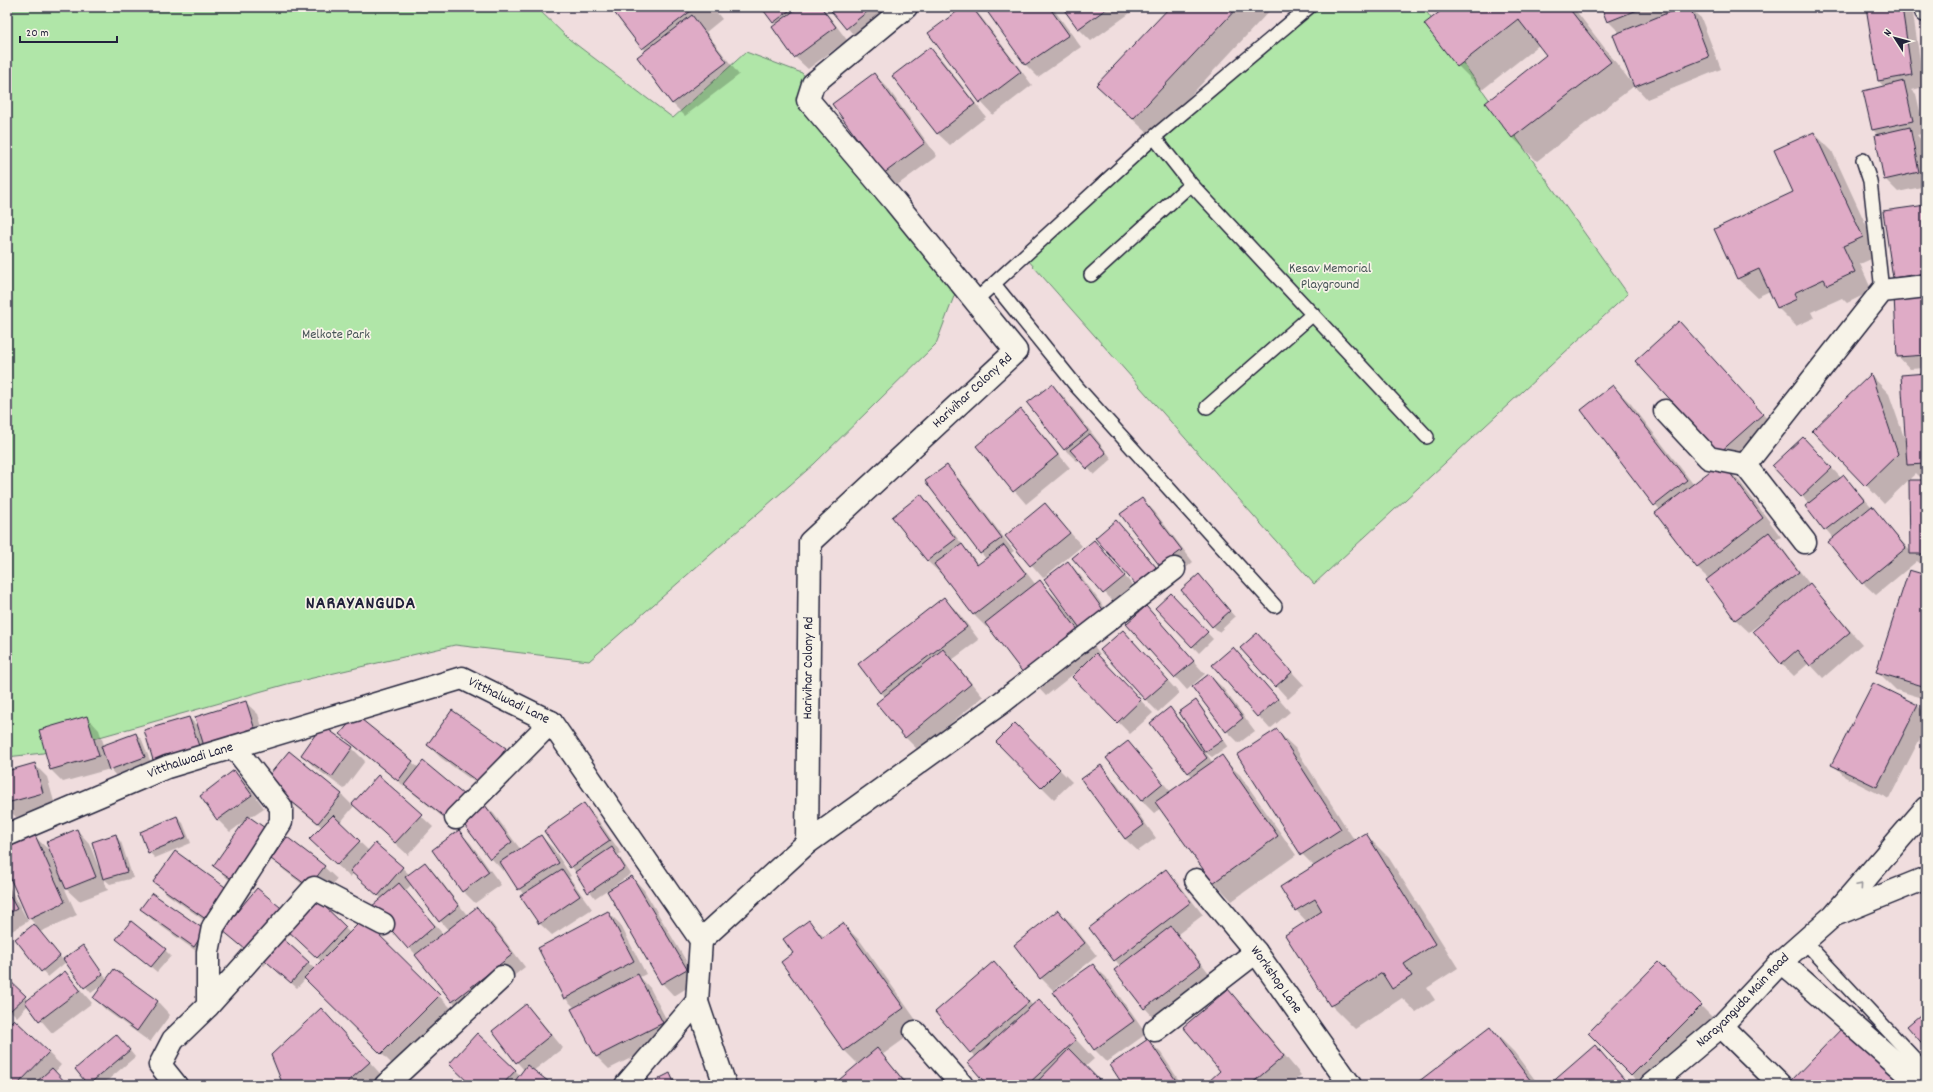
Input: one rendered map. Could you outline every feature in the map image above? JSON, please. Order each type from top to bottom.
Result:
[{"type":"street","name":"Harivihar Colony Rd","points":[[807,844],[810,542],[1016,351],[896,202],[808,100],[813,84],[906,7]]},
{"type":"street","points":[[1925,7],[1926,11]]},
{"type":"street","points":[[1745,464],[1882,291],[1926,286]]},
{"type":"street","points":[[1666,411],[1709,458],[1745,464],[1805,542]]},
{"type":"street","points":[[725,1085],[697,1002],[701,940],[807,844],[1001,703],[1174,569]]},
{"type":"street","name":"Vitthalwadi Lane","points":[[7,835],[167,767],[462,678],[550,722],[701,940]]},
{"type":"street","points":[[456,818],[550,722]]},
{"type":"street","points":[[208,1006],[208,952],[214,927],[281,822],[281,807],[234,747]]},
{"type":"street","name":"Narayanguda Main Road","points":[[1651,1085],[1721,1026],[1781,962],[1834,915],[1926,808]]},
{"type":"street","name":"Narayanguda Main Road","points":[[1834,915],[1926,878]]},
{"type":"street","name":"Workshop Lane","points":[[1196,880],[1256,952],[1350,1085]]},
{"type":"street","points":[[176,1085],[160,1065],[173,1040],[208,1006],[314,888],[382,924]]},
{"type":"street","points":[[1156,1030],[1256,952]]},
{"type":"street","points":[[1781,962],[1921,1085]]},
{"type":"street","points":[[386,1085],[502,978]]},
{"type":"street","points":[[626,1085],[697,1002]]},
{"type":"street","points":[[1721,1026],[1781,1085]]},
{"type":"street","points":[[914,1032],[962,1085]]},
{"type":"lane","points":[[975,301],[1154,137],[1309,7]]},
{"type":"lane","points":[[1154,137],[1191,184],[1427,437]]},
{"type":"lane","points":[[1863,160],[1870,181],[1882,291]]},
{"type":"lane","points":[[1090,275],[1191,184]]},
{"type":"lane","points":[[994,284],[1077,387],[1275,606]]},
{"type":"lane","points":[[1207,407],[1313,314]]},
{"type":"lane","points":[[1804,941],[1926,1071]]},
{"type":"green space","name":"Melkote Park","points":[[7,7],[536,7],[569,39],[673,118],[746,52],[802,73],[847,129],[956,291],[936,344],[814,464],[589,661],[455,645],[287,684],[43,753],[7,757]]},
{"type":"green space","name":"Kesav Memorial Playground","points":[[1314,7],[1423,7],[1628,294],[1314,584],[1027,259]]},
{"type":"building","points":[[610,7],[696,7],[642,49]]},
{"type":"building","points":[[761,7],[794,7],[773,23]]},
{"type":"building","points":[[799,7],[821,7],[836,27],[794,58],[772,27]]},
{"type":"building","points":[[828,7],[873,7],[846,29]]},
{"type":"building","points":[[963,7],[972,7],[1021,72],[980,103],[928,33]]},
{"type":"building","points":[[984,7],[1049,7],[1069,35],[1025,65]]},
{"type":"building","points":[[1062,7],[1109,7],[1078,29]]},
{"type":"building","points":[[1170,7],[1238,7],[1133,119],[1096,85]]},
{"type":"building","points":[[1446,7],[1568,7],[1611,62],[1512,138],[1485,103],[1546,55],[1518,19],[1457,67],[1424,24]]},
{"type":"building","points":[[1601,7],[1645,7],[1607,22]]},
{"type":"building","points":[[1682,7],[1690,7],[1709,57],[1634,87],[1613,35]]},
{"type":"building","points":[[1866,7],[1902,7],[1912,75],[1878,81]]},
{"type":"building","points":[[692,15],[727,62],[672,104],[637,57]]},
{"type":"building","points":[[930,47],[975,104],[937,134],[892,76]]},
{"type":"building","points":[[874,73],[925,143],[883,174],[832,104]]},
{"type":"building","points":[[1904,81],[1913,121],[1872,130],[1863,91]]},
{"type":"building","points":[[1910,127],[1919,172],[1884,180],[1875,135]]},
{"type":"building","points":[[1814,132],[1863,237],[1843,246],[1855,272],[1827,285],[1824,279],[1794,293],[1797,299],[1777,308],[1759,269],[1737,279],[1714,229],[1793,192],[1774,150]]},
{"type":"building","points":[[1926,205],[1926,273],[1893,278],[1883,211]]},
{"type":"building","points":[[1926,294],[1926,355],[1897,357],[1894,296]]},
{"type":"building","points":[[1679,321],[1763,414],[1719,453],[1635,361]]},
{"type":"building","points":[[1926,373],[1926,464],[1907,465],[1901,375]]},
{"type":"building","points":[[1871,374],[1898,454],[1865,486],[1812,431]]},
{"type":"building","points":[[1052,384],[1088,431],[1064,450],[1027,403]]},
{"type":"building","points":[[1613,385],[1687,480],[1654,506],[1581,410]]},
{"type":"building","points":[[1021,409],[1058,455],[1013,492],[976,446]]},
{"type":"building","points":[[1090,434],[1106,453],[1087,469],[1070,450]]},
{"type":"building","points":[[1803,437],[1832,468],[1801,497],[1772,466]]},
{"type":"building","points":[[1722,462],[1763,518],[1697,568],[1655,513]]},
{"type":"building","points":[[947,465],[1002,538],[980,554],[925,481]]},
{"type":"building","points":[[1844,475],[1864,500],[1824,531],[1805,506]]},
{"type":"building","points":[[1909,480],[1926,480],[1926,554],[1910,554]]},
{"type":"building","points":[[921,494],[956,539],[927,561],[892,517]]},
{"type":"building","points":[[1142,498],[1182,550],[1160,566],[1120,514]]},
{"type":"building","points":[[1045,503],[1070,533],[1030,566],[1005,536]]},
{"type":"building","points":[[1872,506],[1906,548],[1862,584],[1828,542]]},
{"type":"building","points":[[1116,520],[1156,567],[1136,585],[1095,538]]},
{"type":"building","points":[[1769,532],[1799,572],[1735,620],[1706,580]]},
{"type":"building","points":[[1094,540],[1125,576],[1103,594],[1072,558]]},
{"type":"building","points":[[962,544],[977,565],[1004,545],[1026,574],[973,615],[934,564]]},
{"type":"building","points":[[1068,561],[1104,611],[1080,628],[1044,579]]},
{"type":"building","points":[[1909,570],[1926,575],[1926,687],[1876,672]]},
{"type":"building","points":[[1199,574],[1230,611],[1212,627],[1181,590]]},
{"type":"building","points":[[1040,580],[1082,635],[1027,678],[985,623]]},
{"type":"building","points":[[1810,583],[1850,632],[1810,666],[1797,650],[1781,664],[1753,631]]},
{"type":"building","points":[[1171,593],[1208,632],[1192,647],[1155,608]]},
{"type":"building","points":[[944,597],[967,627],[880,693],[858,664]]},
{"type":"building","points":[[1146,606],[1194,661],[1174,678],[1126,624]]},
{"type":"building","points":[[1123,630],[1168,680],[1145,700],[1100,650]]},
{"type":"building","points":[[1257,633],[1292,672],[1275,687],[1240,648]]},
{"type":"building","points":[[1233,647],[1278,699],[1257,717],[1212,665]]},
{"type":"building","points":[[943,649],[971,684],[905,738],[876,703]]},
{"type":"building","points":[[1096,653],[1141,700],[1117,723],[1072,677]]},
{"type":"building","points":[[1209,674],[1243,718],[1226,732],[1192,687]]},
{"type":"building","points":[[1873,683],[1918,705],[1877,787],[1831,765]]},
{"type":"building","points":[[1196,700],[1223,740],[1205,752],[1179,712]]},
{"type":"building","points":[[246,701],[255,730],[204,746],[195,717]]},
{"type":"building","points":[[1170,707],[1207,758],[1188,773],[1150,723]]},
{"type":"building","points":[[452,710],[506,748],[481,784],[427,745]]},
{"type":"building","points":[[356,715],[413,761],[398,781],[340,734]]},
{"type":"building","points":[[87,716],[99,756],[50,770],[39,730]]},
{"type":"building","points":[[189,717],[199,746],[153,760],[144,730]]},
{"type":"building","points":[[1015,723],[1060,769],[1041,788],[996,742]]},
{"type":"building","points":[[322,725],[353,747],[332,777],[301,755]]},
{"type":"building","points":[[1277,729],[1341,829],[1301,855],[1237,755]]},
{"type":"building","points":[[136,733],[145,757],[109,770],[101,746]]},
{"type":"building","points":[[1128,741],[1163,783],[1141,801],[1106,758]]},
{"type":"building","points":[[289,751],[342,794],[318,823],[265,780]]},
{"type":"building","points":[[1222,755],[1278,836],[1213,883],[1155,802]]},
{"type":"building","points":[[423,761],[464,795],[446,818],[404,785]]},
{"type":"building","points":[[35,763],[43,793],[7,803],[7,771]]},
{"type":"building","points":[[1101,765],[1144,825],[1125,839],[1081,779]]},
{"type":"building","points":[[234,770],[252,795],[217,820],[200,796]]},
{"type":"building","points":[[378,775],[422,814],[395,843],[352,804]]},
{"type":"building","points":[[482,801],[512,842],[490,859],[459,818]]},
{"type":"building","points":[[584,803],[610,841],[570,868],[544,831]]},
{"type":"building","points":[[333,815],[360,841],[337,865],[309,839]]},
{"type":"building","points":[[177,816],[186,837],[148,853],[140,832]]},
{"type":"building","points":[[248,816],[268,830],[233,880],[213,866]]},
{"type":"building","points":[[77,829],[96,877],[66,889],[46,842]]},
{"type":"building","points":[[459,830],[489,872],[462,892],[432,850]]},
{"type":"building","points":[[1366,833],[1435,944],[1404,964],[1412,976],[1392,989],[1382,973],[1330,1006],[1285,935],[1322,911],[1315,899],[1295,911],[1280,887]]},
{"type":"building","points":[[116,834],[127,872],[103,879],[92,842]]},
{"type":"building","points":[[35,835],[65,902],[28,919],[7,871],[7,848]]},
{"type":"building","points":[[541,835],[559,863],[518,890],[500,862]]},
{"type":"building","points":[[287,837],[325,866],[309,887],[271,859]]},
{"type":"building","points":[[375,843],[403,867],[378,896],[350,871]]},
{"type":"building","points":[[612,847],[625,868],[588,893],[575,872]]},
{"type":"building","points":[[175,851],[228,889],[207,920],[153,882]]},
{"type":"building","points":[[425,862],[459,906],[439,922],[405,877]]},
{"type":"building","points":[[562,869],[580,896],[539,924],[520,896]]},
{"type":"building","points":[[1166,869],[1191,902],[1114,961],[1089,928]]},
{"type":"building","points":[[632,876],[687,969],[661,984],[607,891]]},
{"type":"building","points":[[399,883],[435,926],[408,949],[371,907]]},
{"type":"building","points":[[257,888],[286,912],[251,954],[222,930]]},
{"type":"building","points":[[7,891],[17,909],[7,914]]},
{"type":"building","points":[[152,893],[205,930],[194,947],[140,909]]},
{"type":"building","points":[[315,897],[346,927],[317,958],[285,928]]},
{"type":"building","points":[[477,907],[513,954],[452,1002],[415,955]]},
{"type":"building","points":[[1058,910],[1085,943],[1040,979],[1014,945]]},
{"type":"building","points":[[608,911],[634,961],[564,999],[538,948]]},
{"type":"building","points":[[363,919],[440,995],[381,1054],[304,978]]},
{"type":"building","points":[[809,920],[822,938],[843,923],[904,1008],[844,1051],[781,962],[793,953],[783,939]]},
{"type":"building","points":[[131,921],[166,949],[151,967],[116,939]]},
{"type":"building","points":[[34,924],[60,956],[41,972],[15,939]]},
{"type":"building","points":[[1171,926],[1201,965],[1144,1009],[1114,970]]},
{"type":"building","points":[[279,935],[309,962],[291,983],[260,956]]},
{"type":"building","points":[[83,945],[103,974],[84,988],[63,959]]},
{"type":"building","points":[[994,961],[1029,1002],[970,1053],[935,1012]]},
{"type":"building","points":[[1658,962],[1702,1005],[1631,1076],[1588,1033]]},
{"type":"building","points":[[1093,964],[1134,1021],[1094,1050],[1053,992]]},
{"type":"building","points":[[114,969],[158,1001],[137,1031],[93,998]]},
{"type":"building","points":[[65,971],[80,990],[39,1021],[25,1002]]},
{"type":"building","points":[[638,974],[663,1023],[596,1057],[571,1009]]},
{"type":"building","points":[[7,978],[26,996],[10,1011],[7,1008]]},
{"type":"building","points":[[1228,989],[1284,1056],[1250,1085],[1210,1085],[1208,1082],[1220,1071],[1183,1027]]},
{"type":"building","points":[[1039,999],[1076,1040],[1027,1085],[987,1085],[968,1063]]},
{"type":"building","points":[[526,1004],[551,1035],[516,1063],[492,1031]]},
{"type":"building","points":[[321,1008],[370,1062],[344,1085],[283,1085],[271,1055]]},
{"type":"building","points":[[1926,1010],[1926,1048],[1907,1026]]},
{"type":"building","points":[[14,1019],[49,1052],[17,1085],[7,1085],[7,1026]]},
{"type":"building","points":[[1845,1025],[1907,1085],[1794,1085],[1790,1082]]},
{"type":"building","points":[[1490,1027],[1534,1085],[1414,1085]]},
{"type":"building","points":[[477,1033],[516,1070],[502,1085],[471,1085],[449,1064]]},
{"type":"building","points":[[116,1034],[130,1050],[88,1085],[75,1069]]},
{"type":"building","points":[[1148,1039],[1179,1085],[1123,1085],[1110,1065]]},
{"type":"building","points":[[1595,1045],[1629,1085],[1549,1085]]},
{"type":"building","points":[[877,1048],[907,1085],[833,1085]]},
{"type":"building","points":[[1069,1049],[1104,1085],[1034,1085]]},
{"type":"building","points":[[527,1065],[553,1085],[512,1085]]},
{"type":"building","points":[[52,1068],[68,1085],[33,1085]]},
{"type":"building","points":[[670,1073],[675,1085],[658,1085],[656,1080]]},
{"type":"district","name":"NARAYANGUDA","points":[[361,604]]}]
